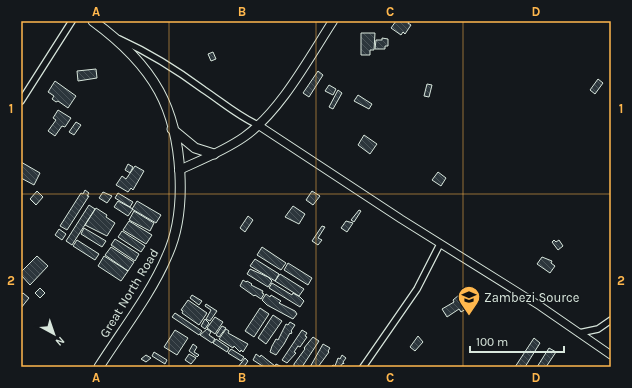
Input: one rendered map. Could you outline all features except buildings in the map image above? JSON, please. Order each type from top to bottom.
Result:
[{"type":"highway","name":"Great North Road","points":[[93,21],[116,37],[134,56],[159,91],[172,129],[177,152],[180,188],[176,232],[168,255],[158,276],[99,367]]},
{"type":"highway","points":[[172,129],[199,151],[214,154]]},
{"type":"main road","points":[[179,170],[214,154],[244,137],[271,113],[333,21]]},
{"type":"street","points":[[21,101],[72,21]]},
{"type":"street","points":[[116,37],[146,51],[182,74],[242,117],[258,125],[440,244],[540,306],[611,355]]},
{"type":"street","points":[[363,367],[417,289],[440,244]]},
{"type":"street","points":[[579,333],[598,329],[611,320]]},
{"type":"place","name":"Zambezi Source","points":[[469,316]]}]
